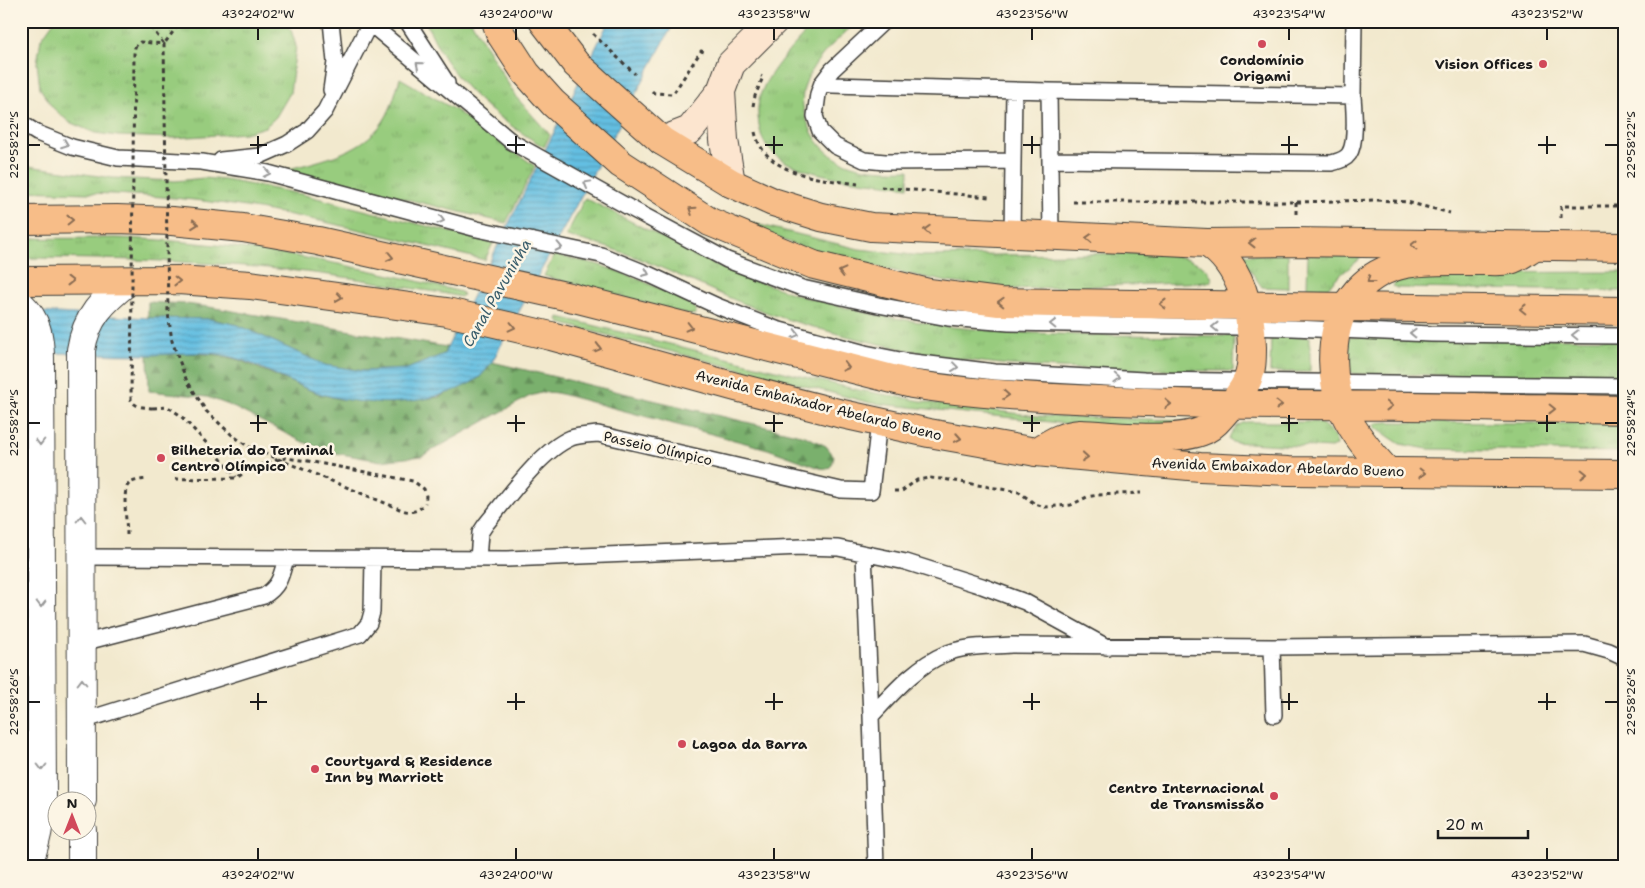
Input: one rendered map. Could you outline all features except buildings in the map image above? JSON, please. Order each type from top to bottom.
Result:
[{"type":"main road","points":[[496,21],[500,33],[526,73],[553,103],[622,164],[710,222],[814,265],[928,294],[999,302],[1249,316],[1340,318],[1624,311]]},
{"type":"main road","points":[[543,21],[576,64],[652,132],[731,183],[773,202],[821,217],[871,227],[1207,243],[1296,242],[1624,247]]},
{"type":"main road","points":[[21,220],[117,219],[172,221],[243,228],[318,241],[574,298],[912,384],[936,388],[992,394],[1230,406],[1337,394],[1624,410]]},
{"type":"main road","points":[[1036,452],[1058,438],[1067,435],[1175,438],[1197,433],[1212,426],[1230,406],[1248,380],[1252,356],[1249,316],[1235,273],[1223,254],[1207,243]]},
{"type":"main road","points":[[1388,472],[1360,440],[1337,394],[1332,356],[1340,318],[1367,280],[1386,269],[1407,263],[1510,260],[1533,247]]},
{"type":"main road","name":"Avenida Embaixador Abelardo Bueno","points":[[21,281],[178,280],[250,285],[447,312],[550,336],[754,392],[879,422],[1036,452],[1200,467],[1388,472],[1624,474]]},
{"type":"street","points":[[652,132],[690,130],[721,90],[731,64],[774,21]]},
{"type":"street","points":[[721,90],[724,140],[731,183]]},
{"type":"street","points":[[82,790],[80,392],[82,338],[97,310],[109,296],[128,281]]},
{"type":"street","points":[[23,307],[34,322],[40,344],[31,676],[42,796],[36,844],[26,867]]},
{"type":"street","points":[[82,840],[82,867]]},
{"type":"lane","points":[[325,111],[333,84],[335,62],[331,21]]},
{"type":"lane","points":[[406,21],[456,97]]},
{"type":"lane","points":[[884,21],[832,70],[822,82],[815,116],[820,131],[835,146],[864,160],[885,162],[1012,161]]},
{"type":"lane","points":[[1050,160],[1332,163],[1343,160],[1350,154],[1354,134],[1354,21]]},
{"type":"lane","points":[[202,162],[260,156],[287,144],[307,131],[325,111],[369,22],[456,97],[512,142],[727,260],[802,288],[948,318],[1009,324],[1249,316]]},
{"type":"lane","points":[[822,82],[832,85],[1049,91],[1353,96]]},
{"type":"lane","points":[[1012,235],[1014,90]]},
{"type":"lane","points":[[1049,91],[1052,236]]},
{"type":"lane","points":[[21,123],[37,133],[72,147],[118,158],[202,162],[268,173],[477,229],[601,255],[648,274],[717,306],[776,329],[905,361],[995,372],[1144,380],[1248,380],[1337,394],[1624,386]]},
{"type":"lane","points":[[1340,318],[1431,334],[1624,336]]},
{"type":"lane","name":"Passeio Olímpico","points":[[478,560],[480,533],[544,455],[572,438],[598,434],[841,490],[871,491],[879,422]]},
{"type":"lane","points":[[82,557],[478,560],[802,547],[838,548],[906,562],[1026,602],[1107,647]]},
{"type":"lane","points":[[864,554],[872,716],[876,867]]},
{"type":"lane","points":[[82,643],[264,596],[274,590],[279,582],[286,558]]},
{"type":"lane","points":[[82,721],[360,634],[369,623],[372,612],[373,559]]},
{"type":"lane","points":[[872,716],[899,686],[922,668],[946,654],[968,648],[1011,645],[1272,647],[1584,644],[1609,651],[1624,658]]},
{"type":"lane","points":[[1272,647],[1274,715]]},
{"type":"path","points":[[146,21],[164,44],[168,314],[172,341],[186,379],[206,411],[232,435],[250,447],[402,510],[415,511],[422,508],[426,496],[424,489],[413,481],[286,458],[276,460],[252,468],[236,478],[175,479]]},
{"type":"path","points":[[164,44],[182,21]]},
{"type":"path","points":[[587,29],[641,80]]},
{"type":"path","points":[[164,44],[140,42],[135,48],[134,54],[131,400],[138,407],[168,407],[180,415],[215,452],[236,478]]},
{"type":"path","points":[[648,86],[654,93]]},
{"type":"path","points":[[127,536],[126,493],[128,485],[133,481],[147,479]]},
{"type":"green space","points":[[54,21],[282,21],[291,30],[296,46],[290,93],[276,117],[265,127],[245,133],[174,138],[118,136],[95,133],[69,122],[52,107],[40,88],[37,63],[41,39]]},
{"type":"green space","points":[[425,21],[471,21],[516,97],[550,135],[544,147],[504,121],[469,90],[445,60]]},
{"type":"green space","points":[[817,21],[858,21],[820,58],[809,75],[802,100],[809,126],[826,151],[837,159],[864,168],[909,170],[908,187],[849,179],[805,170],[781,159],[764,142],[758,115],[762,90],[783,58]]},
{"type":"green space","points":[[400,78],[455,110],[535,166],[506,223],[285,170],[343,153],[368,138],[379,128],[387,115]]},
{"type":"green space","points":[[21,165],[113,178],[175,181],[204,178],[225,180],[301,194],[493,243],[485,260],[324,222],[226,204],[149,196],[21,191]]},
{"type":"green space","points":[[585,198],[724,269],[800,296],[876,315],[951,327],[1008,332],[1083,335],[1234,336],[1233,371],[1094,369],[1010,365],[929,354],[822,330],[755,308],[626,254],[566,236]]},
{"type":"green space","points":[[731,218],[859,249],[922,256],[1156,253],[1188,259],[1209,272],[1212,279],[1210,282],[1012,289],[948,282],[885,269],[800,247]]},
{"type":"green space","points":[[21,238],[160,240],[247,249],[333,263],[419,281],[461,292],[463,295],[461,297],[352,278],[260,267],[168,261],[29,258],[21,255]]},
{"type":"green space","points":[[1288,254],[1288,288],[1262,287],[1241,257],[1241,255]]},
{"type":"green space","points":[[1308,254],[1359,255],[1360,259],[1334,280],[1328,288],[1307,288]]},
{"type":"green space","points":[[554,255],[596,264],[634,277],[692,304],[696,312],[689,315],[544,276]]},
{"type":"green space","points":[[1624,272],[1624,291],[1397,288],[1393,286],[1397,281],[1415,276],[1446,273]]},
{"type":"green space","points":[[148,302],[209,307],[447,347],[444,354],[407,369],[363,371],[325,365],[238,325],[210,319],[148,318]]},
{"type":"green space","points":[[559,317],[858,390],[933,403],[1037,416],[1174,420],[1180,423],[1107,428],[871,403],[560,323]]},
{"type":"green space","points":[[1271,336],[1310,337],[1310,372],[1270,372]]},
{"type":"green space","points":[[1351,337],[1624,339],[1624,377],[1355,374],[1347,370],[1346,366],[1348,339]]},
{"type":"green space","points":[[187,353],[219,355],[239,360],[314,392],[339,399],[391,403],[439,397],[479,378],[492,362],[805,436],[826,446],[834,456],[832,465],[828,469],[820,468],[768,449],[557,393],[545,392],[530,396],[422,456],[381,461],[335,453],[303,442],[229,405],[207,397],[149,391],[148,355]]},
{"type":"green space","points":[[1246,422],[1317,422],[1330,431],[1337,445],[1331,448],[1232,442],[1229,440],[1235,428]]},
{"type":"green space","points":[[1377,423],[1624,424],[1624,452],[1428,449],[1400,444],[1376,428],[1375,425]]},
{"type":"water","name":"Canal Pavuninha","points":[[609,21],[675,21],[492,362],[477,379],[460,388],[419,400],[397,402],[353,401],[313,391],[242,360],[218,354],[130,355],[21,352],[21,311],[148,318],[210,319],[238,325],[325,365],[363,371],[407,369],[444,354]]},
{"type":"place","name":"Condomínio Origami","points":[[1262,44]]},
{"type":"place","name":"Vision Offices","points":[[1543,64]]},
{"type":"place","name":"Bilheteria do Terminal Centro Olímpico","points":[[161,458]]},
{"type":"place","name":"Lagoa da Barra","points":[[682,744]]},
{"type":"place","name":"Courtyard & Residence Inn by Marriott","points":[[315,769]]},
{"type":"place","name":"Centro Internacional de Transmissão","points":[[1274,796]]}]
